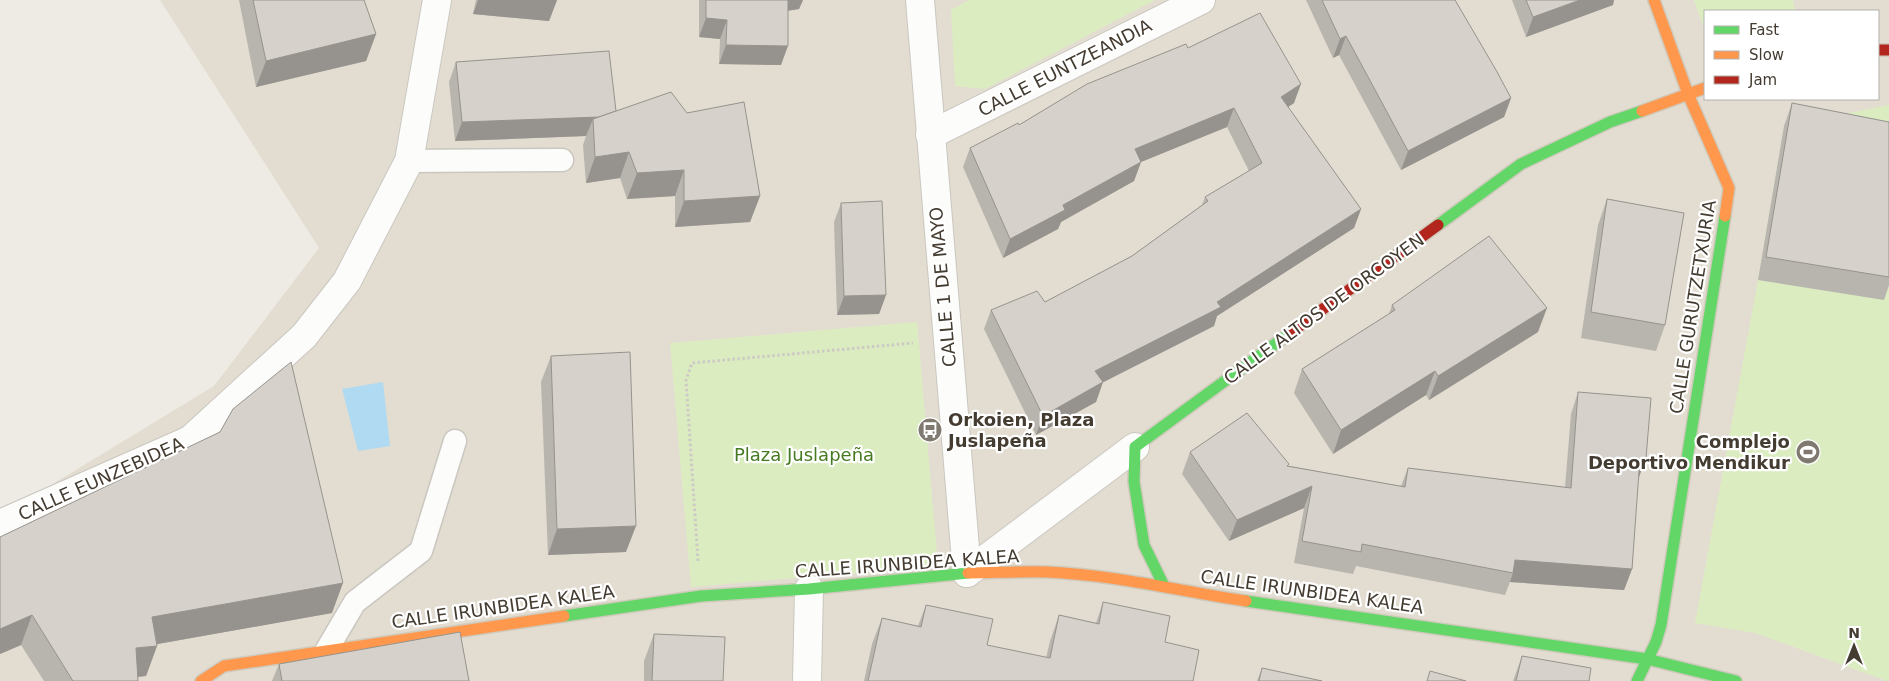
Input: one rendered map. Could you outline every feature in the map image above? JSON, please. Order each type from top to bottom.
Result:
[{"type":"street","name":"CALLE EUNZEBIDEA","points":[[0,524],[190,440],[304,336],[346,281],[409,161],[437,0]]},
{"type":"street","name":"CALLE 1 DE MAYO","points":[[920,0],[967,573]]},
{"type":"street","name":"CALLE EUNTZEANDIA","points":[[930,135],[1201,0]]},
{"type":"street","name":"CALLE GURUTZETXURIA","points":[[1637,681],[1656,642],[1661,625],[1729,188],[1688,94],[1654,0]]},
{"type":"street","name":"CALLE ALTOS DE ORCOYEN","points":[[967,573],[1135,447],[1521,164],[1610,122],[1704,88]]},
{"type":"street","points":[[1135,447],[1134,482],[1144,545],[1164,586]]},
{"type":"street","name":"CALLE IRUNBIDEA KALEA","points":[[201,681],[224,666],[701,596],[809,589],[967,573],[1048,572],[1164,586],[1193,593],[1647,658],[1736,681]]},
{"type":"street","points":[[807,681],[809,589]]},
{"type":"lane","points":[[409,161],[562,160]]},
{"type":"lane","points":[[326,651],[355,602],[421,551],[455,441]]},
{"type":"path","points":[[701,596],[686,380],[692,362],[919,343]]},
{"type":"shaded area","points":[[160,0],[1889,0],[1889,681],[0,681],[0,510],[33,496],[214,386],[319,248]]},
{"type":"green space","points":[[969,0],[1155,0],[985,89],[955,86],[951,10]]},
{"type":"green space","points":[[1694,0],[1793,0],[1795,10],[1704,10],[1704,28]]},
{"type":"green space","name":"Complejo Deportivo Mendikur","points":[[1889,105],[1889,681],[1887,681],[1755,633],[1695,623],[1758,280],[1784,126]]},
{"type":"green space","name":"Plaza Juslapeña","points":[[917,322],[938,566],[691,587],[670,343]]},
{"type":"water","points":[[383,382],[390,446],[358,451],[342,389]]},
{"type":"building","points":[[253,0],[364,0],[376,34],[266,61]]},
{"type":"building","points":[[706,0],[788,0],[788,46],[726,45],[727,20],[706,18]]},
{"type":"building","points":[[1322,0],[1455,0],[1511,98],[1408,151],[1346,36],[1340,39]]},
{"type":"building","points":[[1526,0],[1580,0],[1533,17]]},
{"type":"building","points":[[1260,13],[1301,84],[1281,97],[1361,209],[1217,302],[1221,307],[1095,371],[1103,382],[1043,416],[991,310],[1037,291],[1045,302],[1132,256],[1208,201],[1205,197],[1262,163],[1234,108],[1135,149],[1141,162],[1063,205],[1065,210],[1010,239],[970,148],[1018,123],[1019,125],[1087,84],[1186,44],[1188,48]]},
{"type":"building","points":[[609,51],[616,111],[599,117],[462,122],[456,62]]},
{"type":"building","points":[[671,92],[687,113],[744,102],[760,196],[684,201],[684,170],[637,173],[629,152],[595,157],[593,119]]},
{"type":"building","points":[[1792,103],[1889,122],[1889,277],[1766,257]]},
{"type":"building","points":[[1607,199],[1684,213],[1665,325],[1591,312]]},
{"type":"building","points":[[882,201],[886,295],[844,296],[841,203]]},
{"type":"building","points":[[1489,236],[1547,308],[1438,376],[1435,371],[1341,430],[1302,369],[1395,310],[1392,305]]},
{"type":"building","points":[[630,352],[636,526],[557,529],[551,356]]},
{"type":"building","points":[[291,362],[343,583],[152,617],[157,646],[136,648],[138,681],[73,681],[32,615],[0,629],[0,537],[220,432],[233,409]]},
{"type":"building","points":[[1578,392],[1651,398],[1646,458],[1640,458],[1632,569],[1515,560],[1513,573],[1362,544],[1361,552],[1302,541],[1312,486],[1237,520],[1190,452],[1247,413],[1289,464],[1287,466],[1405,487],[1408,468],[1571,488]]},
{"type":"building","points":[[1103,602],[1170,616],[1165,642],[1199,650],[1193,681],[868,681],[882,618],[921,627],[926,605],[993,619],[987,645],[1050,658],[1059,615],[1099,624]]},
{"type":"building","points":[[460,632],[469,681],[282,681],[279,664]]},
{"type":"building","points":[[654,634],[725,637],[723,681],[652,681]]},
{"type":"building","points":[[1522,656],[1591,668],[1589,681],[1516,681]]},
{"type":"building","points":[[1262,668],[1322,681],[1259,681]]},
{"type":"building","points":[[1430,671],[1466,681],[1427,681]]},
{"type":"traffic: fast","points":[[1438,225],[1521,164],[1610,122],[1642,111]]},
{"type":"traffic: fast","points":[[1637,681],[1656,642],[1661,625],[1725,216]]},
{"type":"traffic: fast","points":[[1164,586],[1144,545],[1134,482],[1135,447],[1290,333]]},
{"type":"traffic: fast","points":[[564,616],[701,596],[809,589],[968,573]]},
{"type":"traffic: fast","points":[[1246,601],[1647,659],[1736,681]]},
{"type":"traffic: slow","points":[[1654,0],[1688,94],[1729,188],[1725,216]]},
{"type":"traffic: slow","points":[[1642,111],[1704,88]]},
{"type":"traffic: slow","points":[[968,573],[1038,572],[1098,576],[1246,601]]},
{"type":"traffic: slow","points":[[201,681],[224,666],[564,616]]},
{"type":"traffic: jam","points":[[1879,50],[1889,50]]},
{"type":"traffic: jam","points":[[1290,333],[1438,225]]},
{"type":"place","name":"Orkoien, Plaza Juslapeña","points":[[930,430]]},
{"type":"place","name":"Complejo Deportivo Mendikur","points":[[1808,452]]}]
